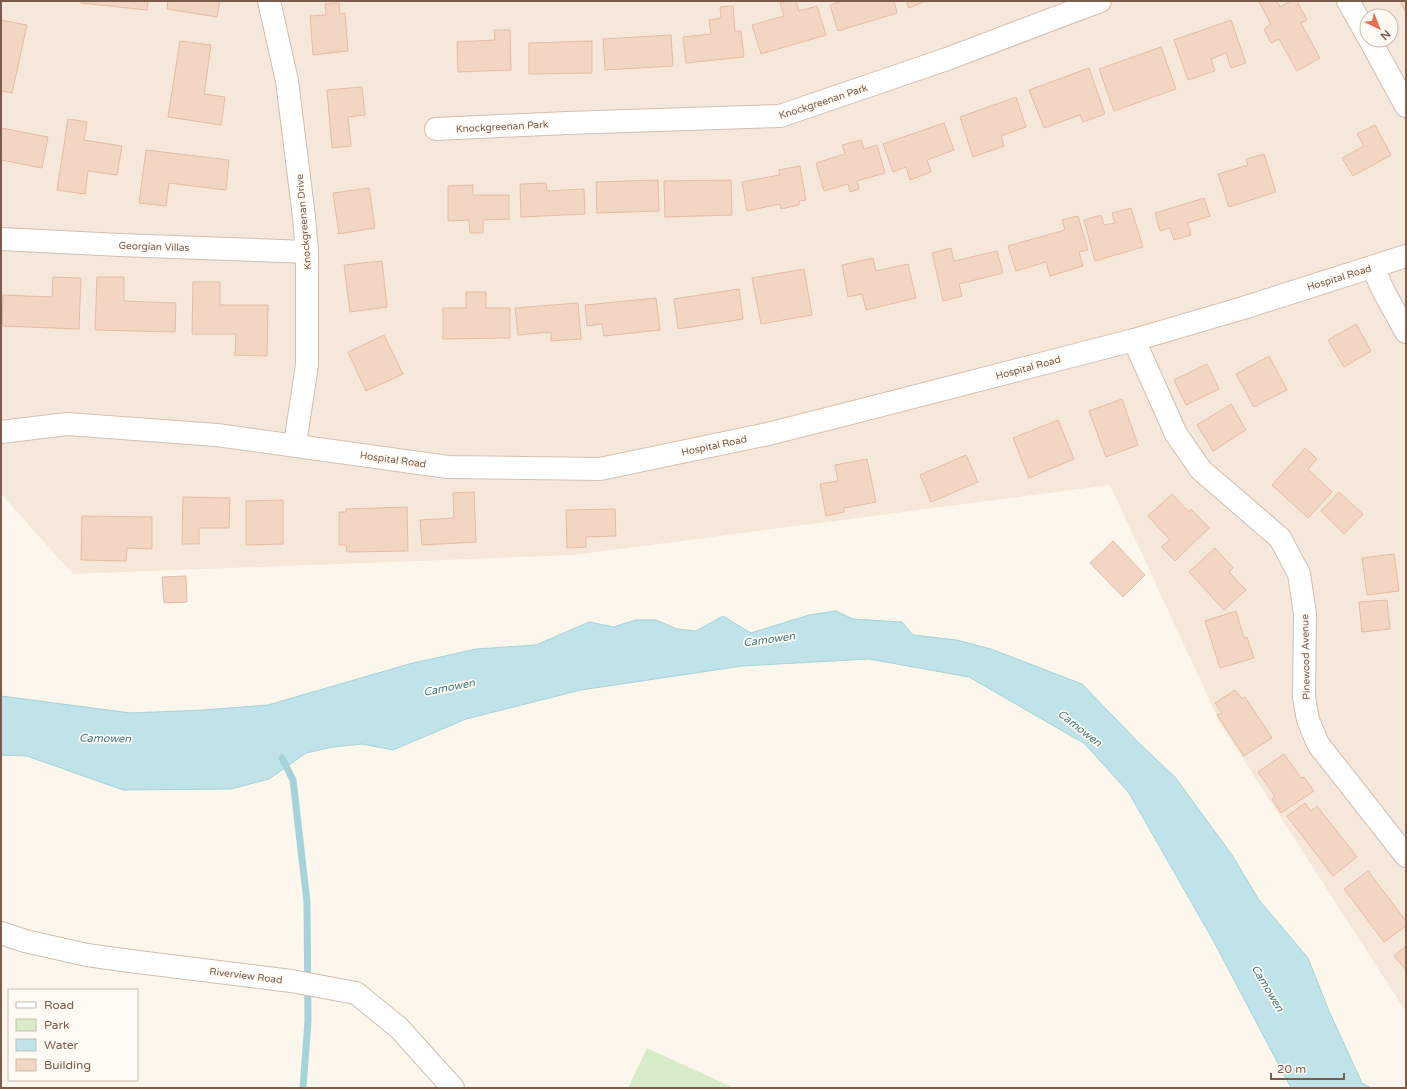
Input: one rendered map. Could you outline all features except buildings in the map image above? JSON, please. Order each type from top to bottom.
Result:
[{"type":"street","name":"Knockgreenan Drive","points":[[269,1],[287,81],[307,252],[307,365],[295,444]]},
{"type":"street","name":"Knockgreenan Park","points":[[436,129],[780,116],[947,59],[1100,1]]},
{"type":"street","points":[[1348,1],[1359,21]]},
{"type":"street","points":[[1374,48],[1406,106]]},
{"type":"street","name":"Georgian Villas","points":[[1,239],[307,252]]},
{"type":"street","name":"Hospital Road","points":[[1,432],[67,424],[217,435],[295,444],[448,467],[600,469],[768,434],[826,420],[1134,340],[1243,308],[1406,256]]},
{"type":"street","points":[[1374,267],[1383,290],[1406,332]]},
{"type":"street","name":"Pinewood Avenue","points":[[1134,340],[1176,434],[1201,470],[1280,538],[1299,574],[1305,614],[1304,697],[1308,720],[1318,744],[1406,856]]},
{"type":"street","name":"Riverview Road","points":[[1,933],[86,955],[291,981],[356,993],[399,1028],[453,1088]]},
{"type":"shaded area","points":[[1,1],[1406,1],[1406,1012],[1220,723],[1110,485],[574,555],[73,574],[1,494]]},
{"type":"green space","points":[[647,1048],[734,1088],[628,1088]]},
{"type":"water","name":"Camowen","points":[[836,611],[853,619],[902,622],[913,635],[957,640],[991,649],[1082,684],[1141,745],[1175,777],[1232,855],[1259,900],[1308,958],[1329,1011],[1362,1083],[1371,1088],[1291,1088],[1213,940],[1129,793],[1085,744],[969,677],[869,659],[742,666],[581,690],[466,719],[393,750],[362,744],[333,747],[306,753],[269,779],[231,789],[123,790],[27,756],[1,755],[1,696],[131,713],[203,710],[268,705],[409,664],[476,649],[536,645],[589,622],[614,627],[635,620],[656,620],[677,629],[696,631],[723,616],[751,633],[809,615]]},
{"type":"waterway","points":[[282,758],[293,780],[307,902],[308,1021],[303,1088]]}]
